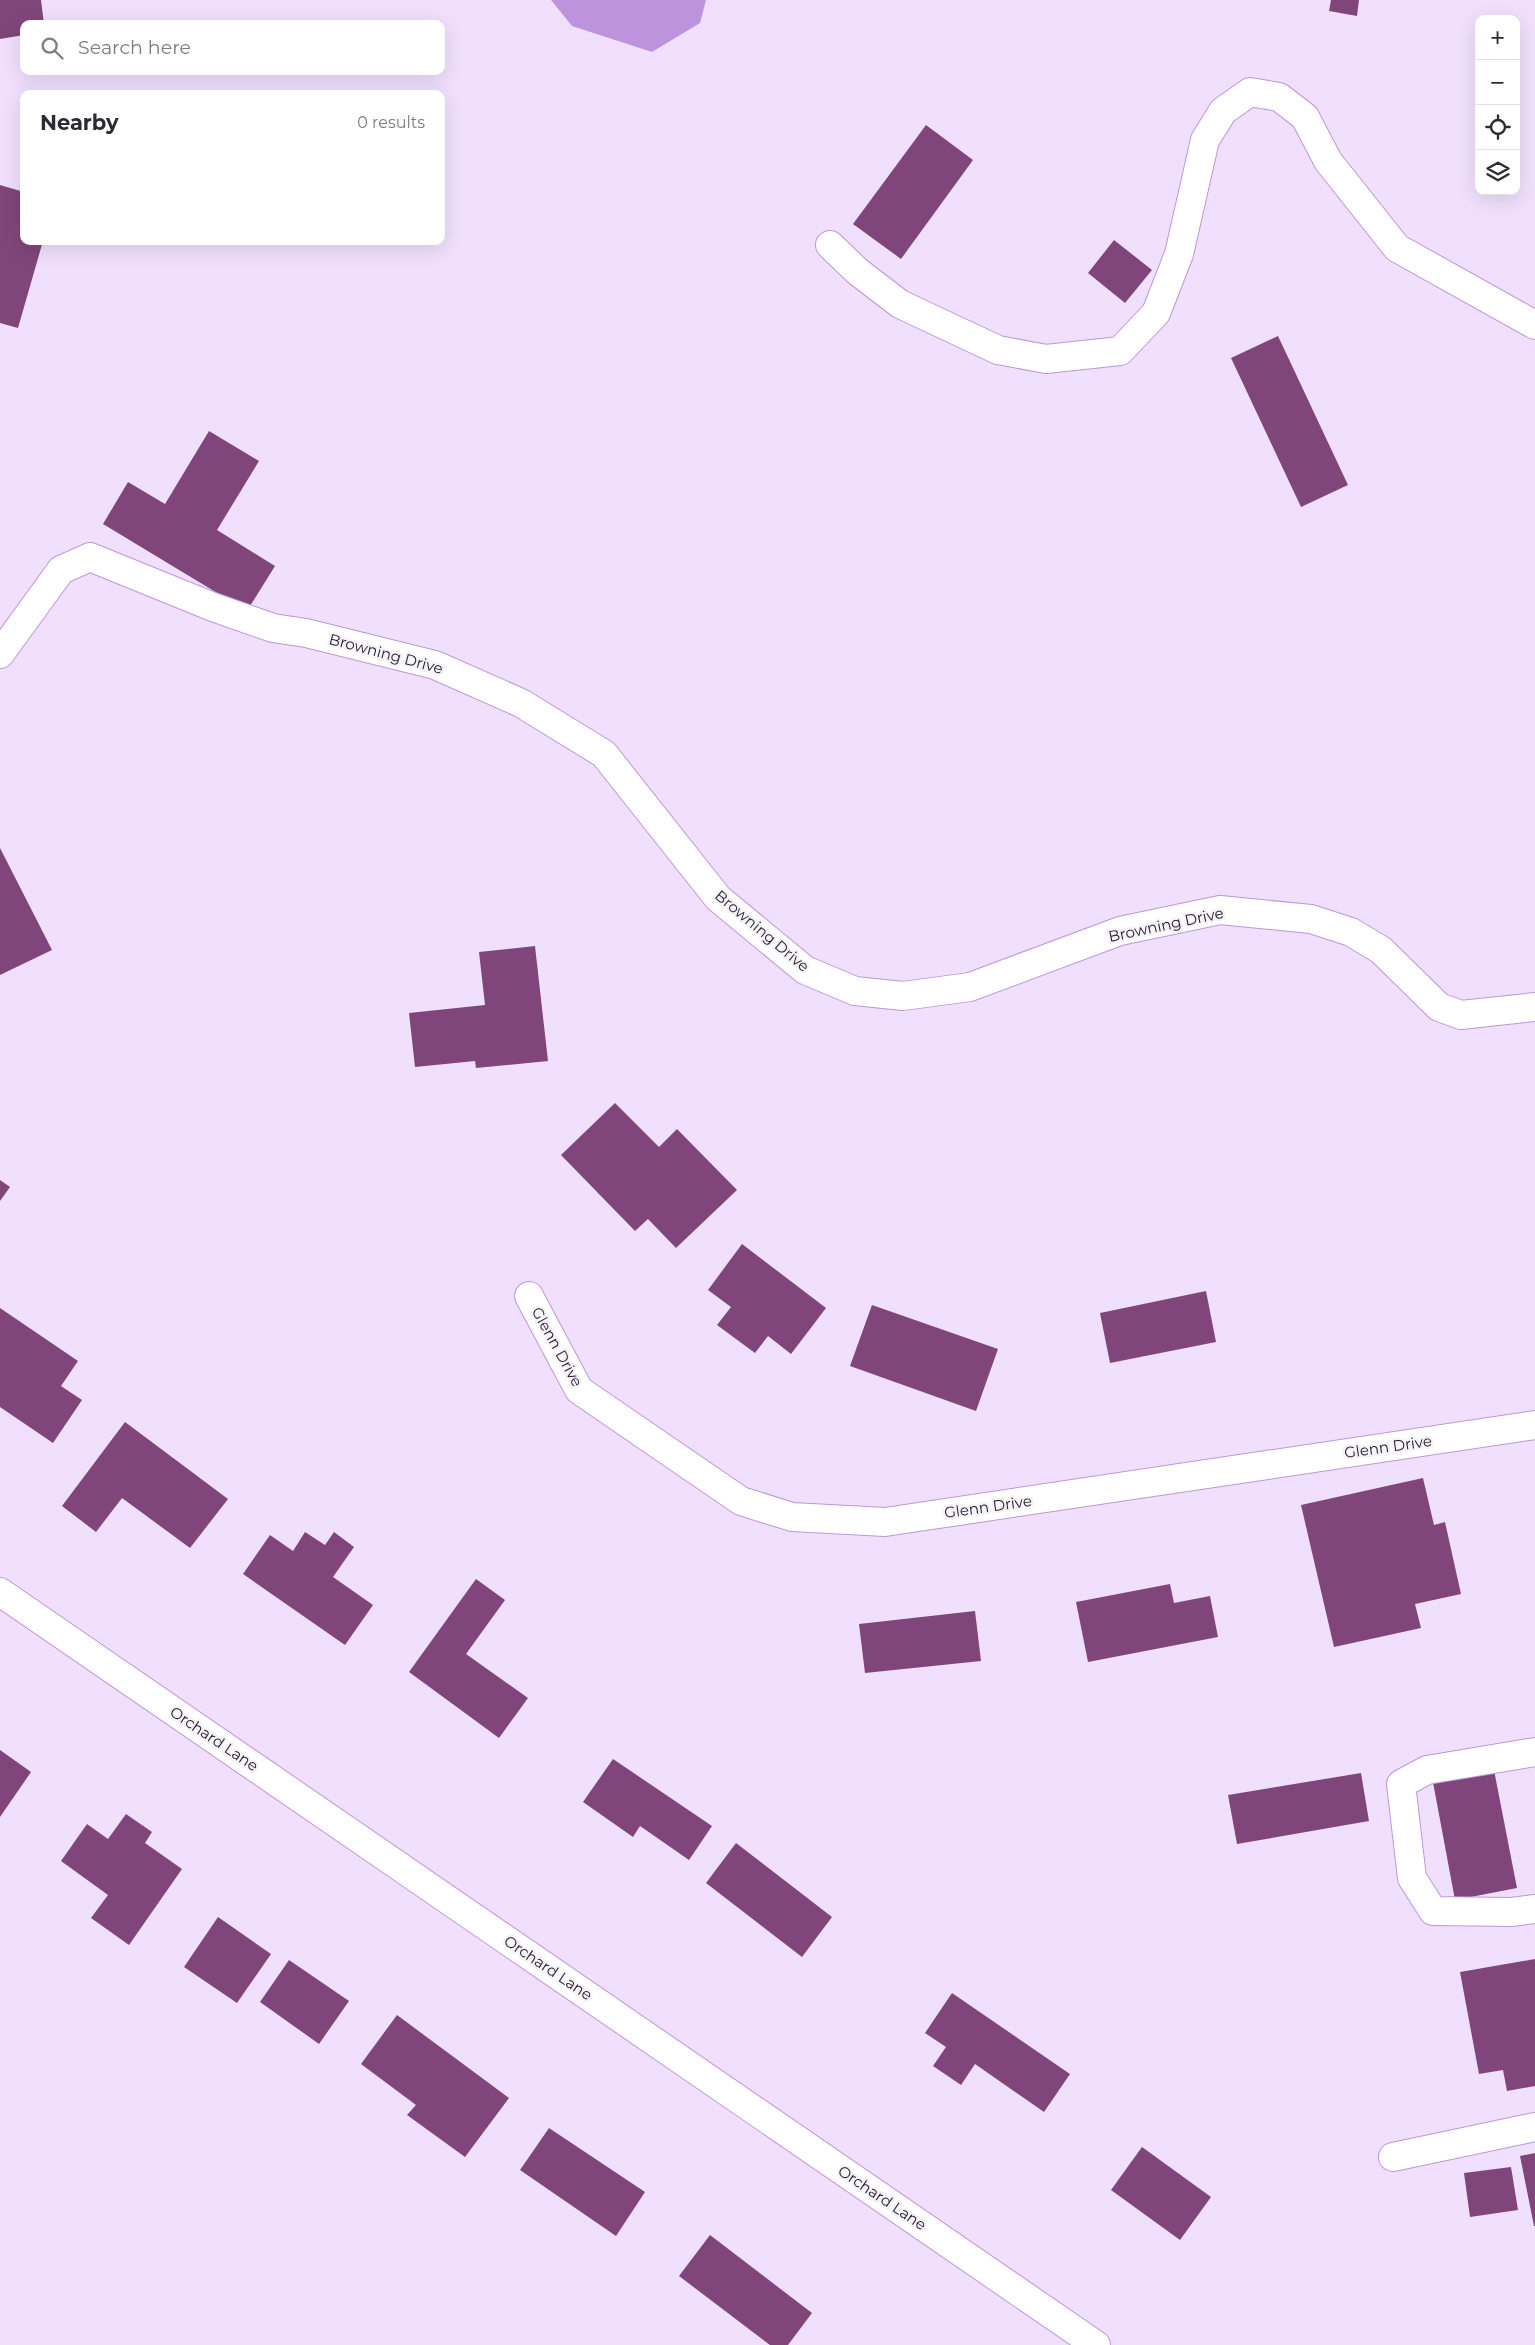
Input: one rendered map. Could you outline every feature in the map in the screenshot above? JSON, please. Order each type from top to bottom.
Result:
[{"type":"street","points":[[830,245],[857,271],[900,304],[998,350],[1046,359],[1120,351],[1156,313],[1179,254],[1204,140],[1223,111],[1250,92],[1279,97],[1305,117],[1328,161],[1397,248],[1535,325]]},
{"type":"street","name":"Browning Drive","points":[[0,654],[61,570],[90,558],[213,607],[273,628],[306,633],[435,665],[521,703],[604,754],[718,898],[805,970],[855,991],[904,996],[970,987],[1120,931],[1220,910],[1311,919],[1351,932],[1381,950],[1439,1007],[1462,1016],[1535,1007]]},
{"type":"street","name":"Glenn Drive","points":[[529,1296],[579,1390],[741,1501],[792,1517],[885,1522],[1535,1425]]},
{"type":"street","name":"Orchard Lane","points":[[0,1592],[1096,2345]]},
{"type":"street","points":[[1535,1752],[1427,1770],[1401,1784],[1412,1878],[1433,1911],[1511,1912],[1535,1909]]},
{"type":"street","points":[[1393,2157],[1535,2127]]},
{"type":"shaded area","points":[[551,0],[706,0],[700,23],[652,52],[572,26]]},
{"type":"building","points":[[0,0],[41,0],[44,20],[20,20],[20,36],[0,39]]},
{"type":"building","points":[[1331,0],[1359,0],[1357,16],[1329,11]]},
{"type":"building","points":[[926,125],[973,160],[901,259],[853,224]]},
{"type":"building","points":[[0,185],[20,191],[20,245],[42,245],[18,328],[0,323]]},
{"type":"building","points":[[1114,240],[1152,270],[1125,303],[1088,273]]},
{"type":"building","points":[[1278,336],[1348,485],[1301,507],[1231,358]]},
{"type":"building","points":[[209,431],[259,461],[217,530],[275,566],[247,611],[103,524],[128,482],[165,504]]},
{"type":"building","points":[[0,848],[52,950],[0,975]]},
{"type":"building","points":[[535,946],[548,1061],[476,1068],[475,1061],[415,1067],[409,1013],[485,1005],[479,952]]},
{"type":"building","points":[[615,1103],[659,1147],[677,1129],[737,1190],[676,1248],[648,1219],[635,1231],[561,1155]]},
{"type":"building","points":[[0,1180],[10,1187],[0,1201]]},
{"type":"building","points":[[742,1244],[826,1308],[791,1354],[768,1336],[755,1353],[717,1325],[731,1307],[708,1290]]},
{"type":"building","points":[[1206,1291],[1216,1342],[1110,1363],[1100,1313]]},
{"type":"building","points":[[872,1305],[998,1349],[976,1411],[850,1366]]},
{"type":"building","points":[[0,1308],[78,1361],[61,1386],[82,1400],[53,1443],[0,1407]]},
{"type":"building","points":[[125,1422],[228,1499],[190,1548],[122,1498],[96,1532],[62,1506]]},
{"type":"building","points":[[1423,1478],[1434,1525],[1445,1522],[1461,1594],[1415,1604],[1421,1628],[1334,1647],[1301,1505]]},
{"type":"building","points":[[305,1532],[325,1545],[334,1532],[354,1547],[333,1577],[373,1605],[345,1645],[243,1574],[270,1535],[293,1551]]},
{"type":"building","points":[[476,1579],[505,1600],[466,1654],[528,1698],[499,1738],[409,1672]]},
{"type":"building","points":[[1170,1584],[1174,1603],[1210,1596],[1218,1637],[1088,1662],[1076,1602]]},
{"type":"building","points":[[975,1611],[981,1661],[865,1673],[859,1624]]},
{"type":"building","points":[[0,1750],[31,1772],[0,1817]]},
{"type":"building","points":[[613,1759],[712,1826],[689,1860],[640,1826],[633,1837],[583,1802]]},
{"type":"building","points":[[1493,1765],[1517,1888],[1455,1900],[1432,1777]]},
{"type":"building","points":[[1361,1773],[1369,1821],[1237,1844],[1228,1795]]},
{"type":"building","points":[[126,1814],[152,1832],[145,1843],[182,1869],[129,1945],[91,1918],[108,1895],[61,1861],[87,1824],[108,1839]]},
{"type":"building","points":[[736,1843],[832,1917],[802,1957],[706,1883]]},
{"type":"building","points":[[218,1917],[271,1954],[237,2003],[184,1967]]},
{"type":"building","points":[[1535,1959],[1535,2086],[1507,2091],[1503,2070],[1479,2074],[1460,1972]]},
{"type":"building","points":[[289,1960],[349,2001],[319,2044],[260,2002]]},
{"type":"building","points":[[952,1993],[1070,2074],[1044,2112],[975,2064],[961,2085],[933,2066],[946,2047],[925,2033]]},
{"type":"building","points":[[397,2015],[509,2098],[465,2157],[407,2115],[416,2105],[361,2064]]},
{"type":"building","points":[[549,2128],[645,2192],[616,2236],[520,2170]]},
{"type":"building","points":[[1142,2147],[1211,2197],[1180,2240],[1111,2190]]},
{"type":"building","points":[[1535,2153],[1535,2226],[1534,2226],[1520,2156]]},
{"type":"building","points":[[1511,2167],[1518,2210],[1470,2217],[1464,2173]]},
{"type":"building","points":[[710,2235],[812,2313],[788,2345],[770,2345],[679,2276]]}]
